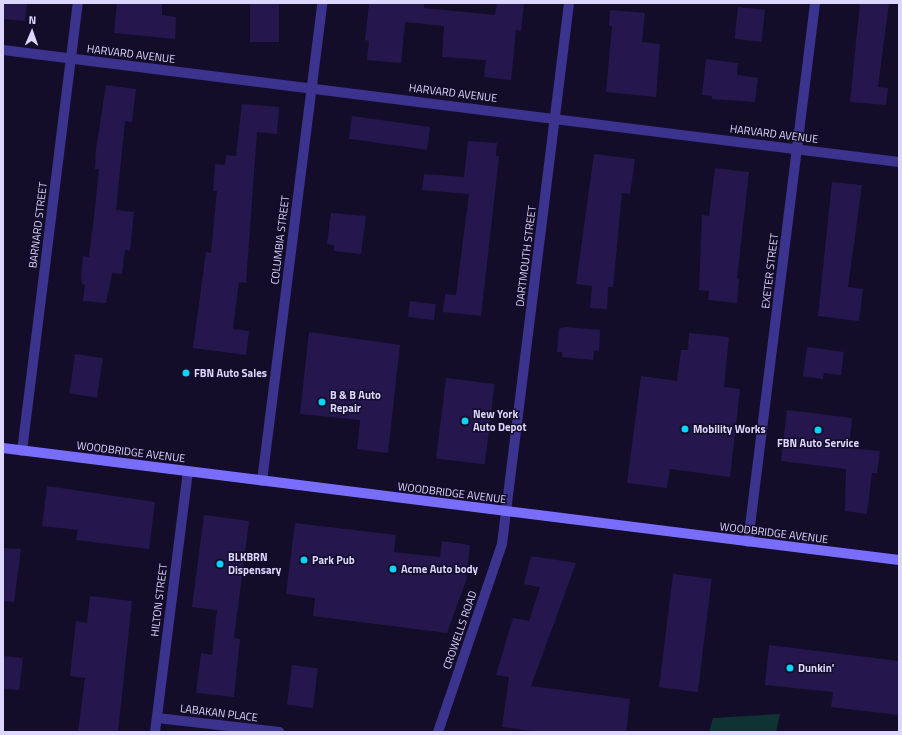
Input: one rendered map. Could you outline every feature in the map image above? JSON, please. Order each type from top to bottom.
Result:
[{"type":"main road","name":"WOODBRIDGE AVENUE","points":[[3,448],[899,560]]},
{"type":"street","name":"BARNARD STREET","points":[[22,451],[78,3]]},
{"type":"street","name":"COLUMBIA STREET","points":[[262,481],[322,3]]},
{"type":"street","name":"DARTMOUTH STREET","points":[[506,512],[569,3]]},
{"type":"street","name":"EXETER STREET","points":[[748,542],[815,3]]},
{"type":"street","name":"HARVARD AVENUE","points":[[3,50],[899,162]]},
{"type":"street","name":"HILTON STREET","points":[[155,732],[188,472]]},
{"type":"street","name":"CROWELLS ROAD","points":[[438,732],[502,544],[506,512]]},
{"type":"street","name":"LABAKAN PLACE","points":[[157,718],[279,732]]},
{"type":"green space","points":[[780,714],[776,732],[709,732],[713,718]]},
{"type":"building","points":[[3,3],[27,3],[25,21],[3,19]]},
{"type":"building","points":[[117,3],[162,4],[162,15],[176,17],[175,39],[114,33]]},
{"type":"building","points":[[250,3],[279,3],[279,42],[250,42]]},
{"type":"building","points":[[369,3],[424,3],[424,8],[495,15],[497,3],[524,3],[521,31],[516,30],[511,80],[484,77],[486,60],[442,57],[444,26],[405,22],[401,63],[367,60],[369,41],[365,40]]},
{"type":"building","points":[[860,3],[889,3],[878,87],[888,88],[886,105],[850,102]]},
{"type":"building","points":[[738,7],[765,10],[762,42],[735,39]]},
{"type":"building","points":[[610,10],[645,13],[642,42],[660,44],[656,97],[606,92],[612,26],[609,26]]},
{"type":"building","points":[[706,59],[738,63],[737,75],[758,78],[755,102],[712,99],[712,96],[702,95]]},
{"type":"building","points":[[106,85],[136,89],[132,122],[125,121],[116,210],[134,212],[130,251],[125,250],[122,274],[112,273],[106,303],[83,301],[85,285],[82,284],[81,276],[83,256],[89,257],[99,169],[95,169],[96,149]]},
{"type":"building","points":[[242,104],[279,107],[277,134],[257,132],[246,283],[239,282],[233,329],[249,331],[246,355],[193,348],[206,252],[211,253],[217,191],[213,191],[215,164],[225,165],[226,155],[236,156]]},
{"type":"building","points":[[352,116],[430,127],[427,150],[349,139]]},
{"type":"building","points":[[468,141],[497,143],[496,156],[499,156],[481,316],[443,312],[445,294],[456,295],[469,194],[422,190],[424,174],[464,177]]},
{"type":"building","points":[[594,154],[635,159],[630,194],[622,193],[613,287],[608,287],[607,309],[590,308],[592,286],[576,284]]},
{"type":"building","points":[[715,168],[749,172],[737,278],[739,279],[737,303],[708,300],[709,291],[699,290],[702,215],[709,216]]},
{"type":"building","points":[[832,182],[862,185],[848,287],[863,289],[859,321],[818,316]]},
{"type":"building","points":[[331,213],[366,216],[361,254],[334,251],[334,245],[327,244]]},
{"type":"building","points":[[410,301],[436,304],[434,320],[408,317]]},
{"type":"building","points":[[565,327],[600,330],[599,351],[594,350],[593,360],[562,357],[562,352],[557,352],[559,329]]},
{"type":"building","name":"B & B Auto Repair","points":[[309,332],[400,345],[388,453],[357,449],[360,420],[300,414]]},
{"type":"building","name":"Mobility Works","points":[[689,333],[729,337],[724,387],[740,389],[730,477],[670,469],[667,488],[627,483],[641,376],[677,381],[681,350],[688,350]]},
{"type":"building","points":[[807,347],[844,352],[841,375],[824,373],[823,379],[803,376]]},
{"type":"building","points":[[75,354],[103,358],[97,398],[69,394]]},
{"type":"building","name":"New York Auto Depot","points":[[446,378],[495,384],[485,464],[436,458]]},
{"type":"building","points":[[787,410],[852,418],[849,448],[880,451],[877,473],[872,473],[867,514],[845,511],[846,469],[781,461]]},
{"type":"building","points":[[47,486],[155,502],[149,549],[76,540],[78,530],[42,526]]},
{"type":"building","name":"BLKBRN Dispensary","points":[[204,515],[249,521],[234,638],[240,639],[234,697],[196,693],[201,653],[212,655],[217,610],[192,607]]},
{"type":"building","name":"Acme Auto body","points":[[295,523],[396,535],[394,552],[440,557],[442,541],[470,545],[466,581],[447,633],[313,616],[315,598],[286,594]]},
{"type":"building","points":[[3,548],[21,549],[14,602],[3,601]]},
{"type":"building","points":[[531,556],[576,563],[531,686],[630,699],[626,732],[541,732],[502,727],[509,677],[496,675],[513,618],[529,621],[540,587],[524,584]]},
{"type":"building","points":[[673,574],[712,579],[698,692],[659,687]]},
{"type":"building","points":[[90,596],[132,601],[118,732],[78,732],[85,678],[70,676],[76,621],[87,623]]},
{"type":"building","points":[[769,645],[899,661],[899,715],[831,707],[833,692],[765,685]]},
{"type":"building","points":[[3,656],[23,658],[19,690],[3,689]]},
{"type":"building","points":[[292,665],[318,668],[313,708],[287,705]]},
{"type":"place","name":"FBN Auto Sales","points":[[186,373]]},
{"type":"place","name":"B & B Auto Repair","points":[[322,402]]},
{"type":"place","name":"New York Auto Depot","points":[[465,421]]},
{"type":"place","name":"Mobility Works","points":[[685,429]]},
{"type":"place","name":"FBN Auto Service","points":[[818,430]]},
{"type":"place","name":"Park Pub","points":[[304,560]]},
{"type":"place","name":"BLKBRN Dispensary","points":[[220,564]]},
{"type":"place","name":"Acme Auto body","points":[[393,569]]},
{"type":"place","name":"Dunkin'","points":[[790,668]]}]
